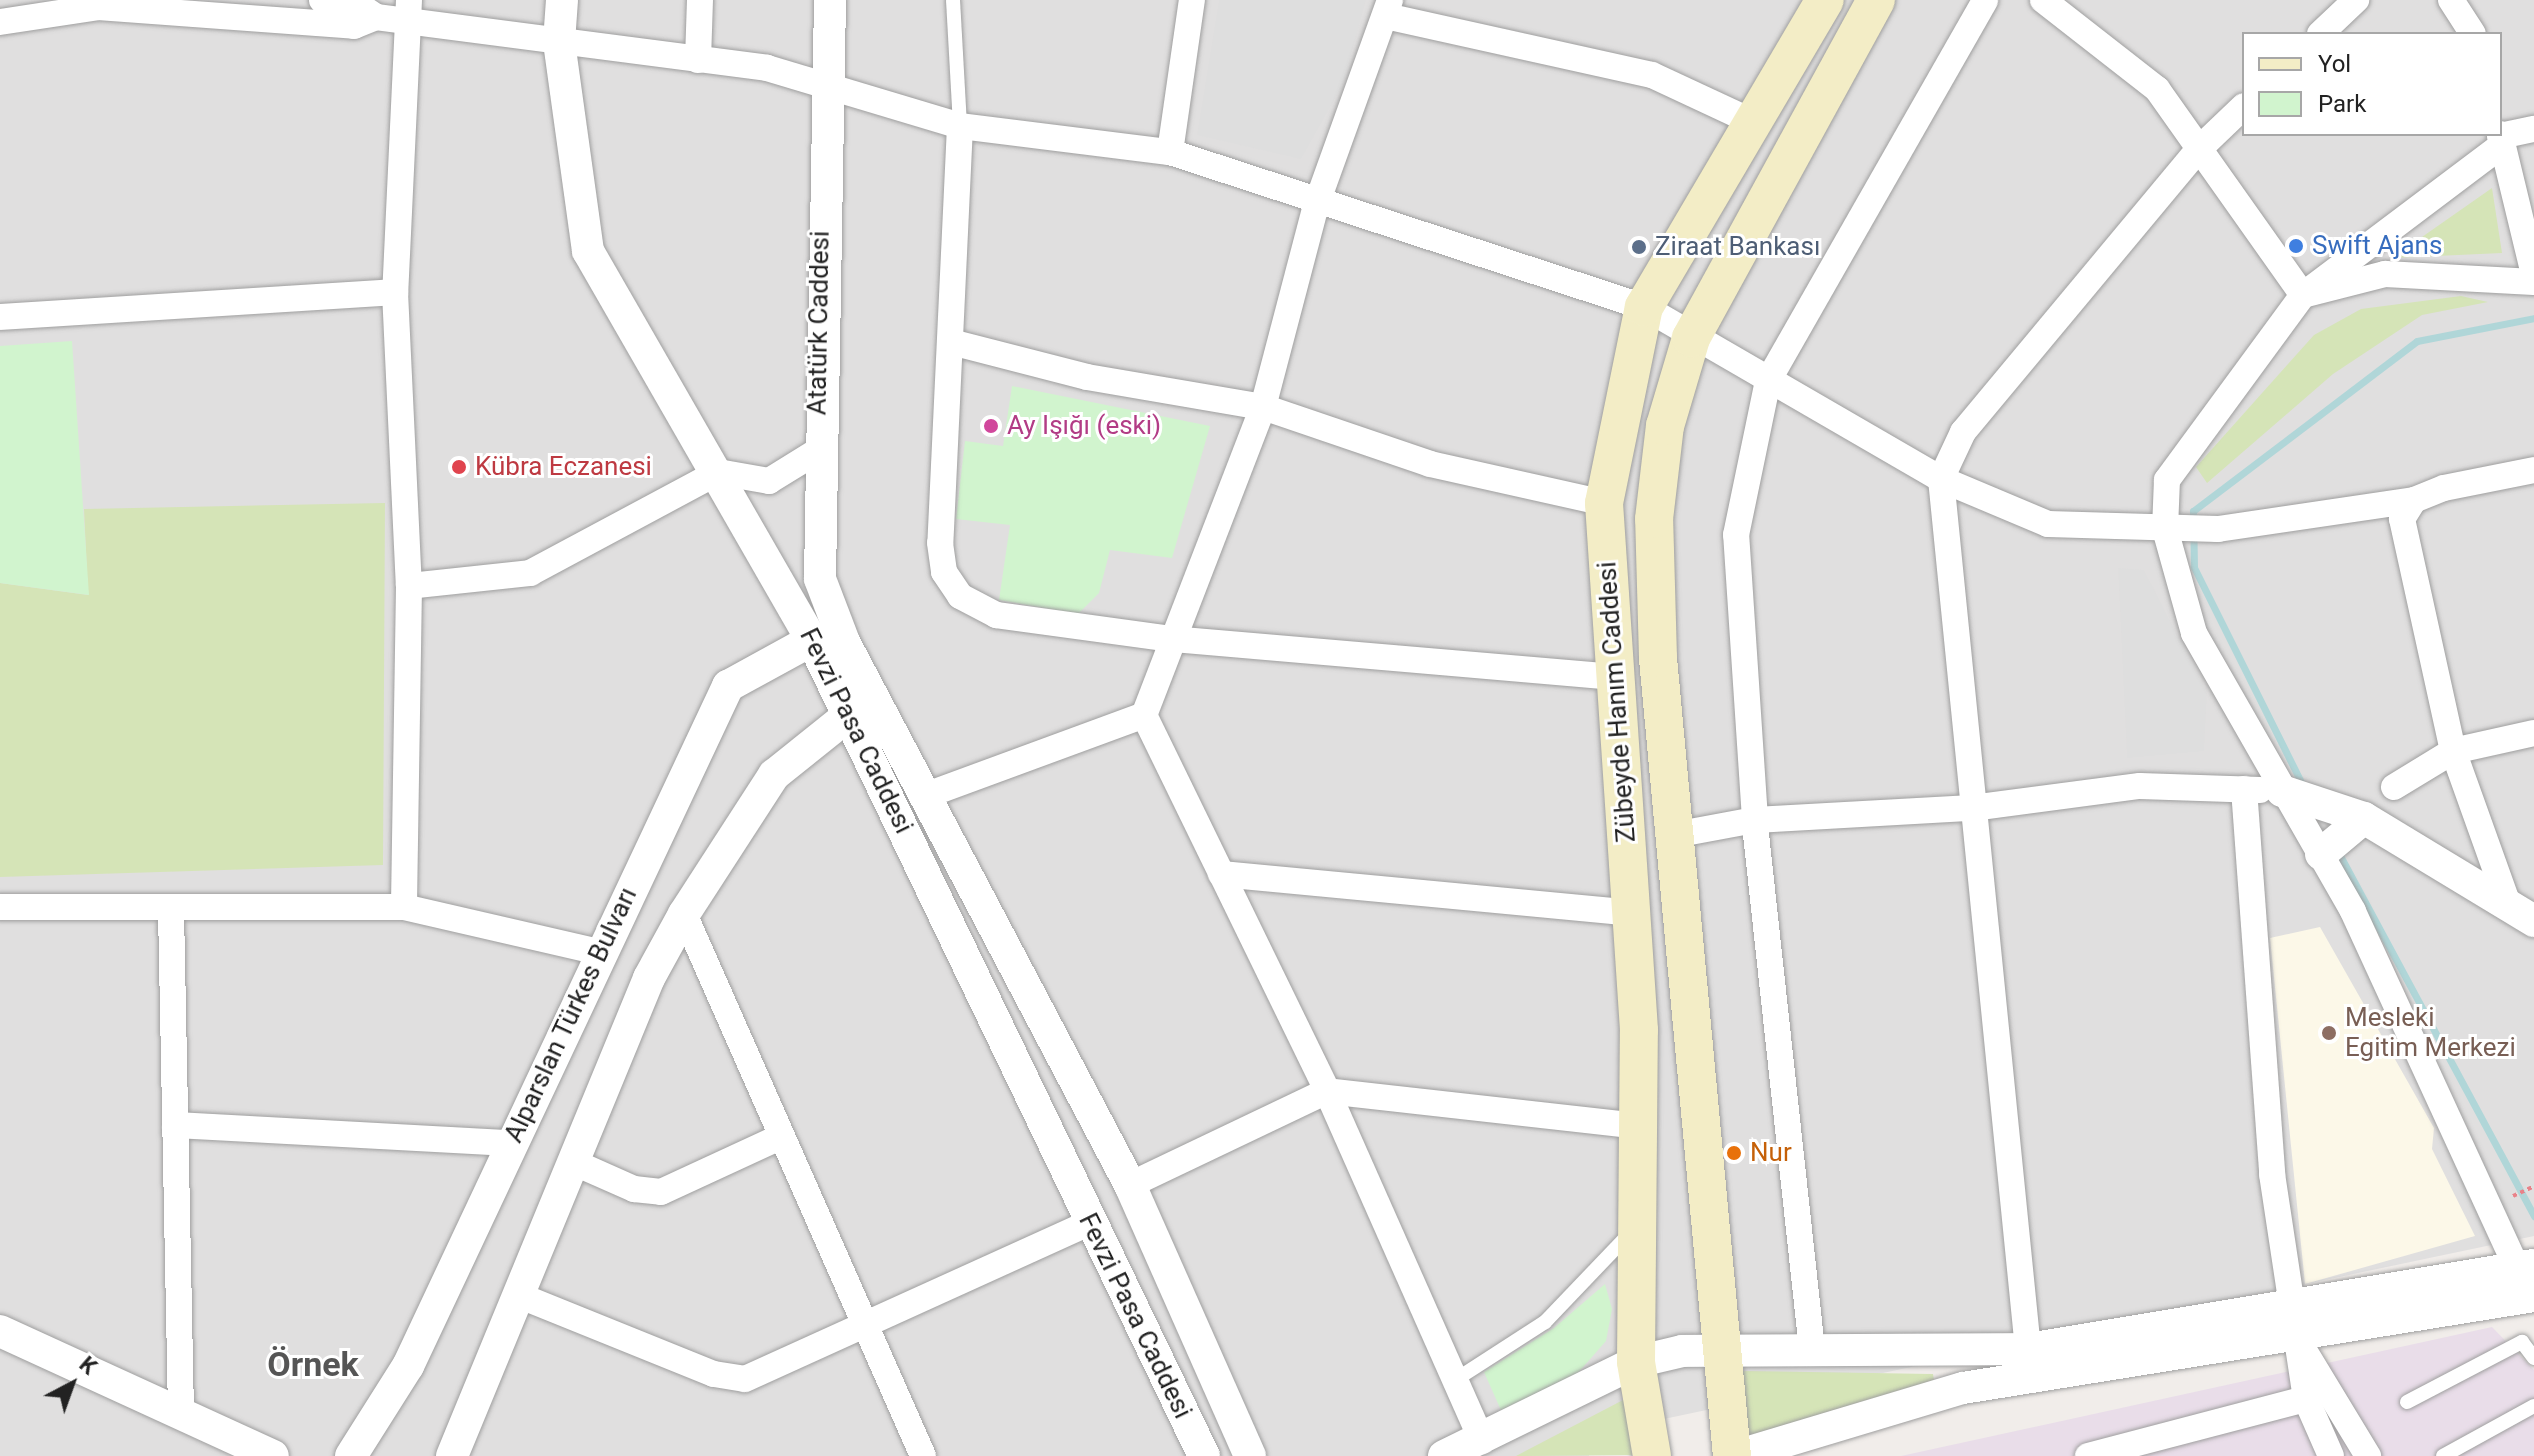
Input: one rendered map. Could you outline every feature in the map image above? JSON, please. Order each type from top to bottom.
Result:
[{"type":"main road","name":"Zübeyde Hanım Caddesi","points":[[1652,1456],[1636,1362],[1638,1126],[1631,913],[1604,503],[1644,307],[1825,0]]},
{"type":"main road","name":"Zübeyde Hanım Caddesi","points":[[1734,1456],[1674,835],[1654,519],[1665,426],[1691,338],[1876,0]]},
{"type":"street","points":[[322,0],[357,4],[376,17]]},
{"type":"street","name":"Fevzi Pasa Caddesi","points":[[562,0],[559,42],[588,251],[812,640],[927,795],[1130,1185],[1250,1456]]},
{"type":"street","points":[[698,60],[700,0]]},
{"type":"street","name":"Atatürk Caddesi","points":[[830,0],[824,89],[816,452],[820,579],[844,642]]},
{"type":"street","points":[[1170,152],[1192,0]]},
{"type":"street","points":[[1812,1349],[1755,820],[1736,535],[1768,381],[1985,0]]},
{"type":"street","points":[[2043,0],[2157,89],[2303,295]]},
{"type":"street","points":[[2322,32],[2356,0]]},
{"type":"street","points":[[2451,0],[2472,32]]},
{"type":"street","points":[[0,22],[98,7],[354,26],[408,10],[559,42],[767,68],[824,89],[960,126],[1170,152],[1316,205],[1644,307],[1691,338],[1941,479],[2048,524],[2218,529],[2414,500],[2534,470]]},
{"type":"street","points":[[1482,1441],[1327,1091],[1144,715],[1263,407],[1316,205],[1388,8],[1652,75],[1753,122]]},
{"type":"street","points":[[404,907],[409,586],[395,292],[408,10]]},
{"type":"street","points":[[2028,1349],[1941,479],[1963,432],[2199,149],[2242,108]]},
{"type":"street","points":[[960,126],[955,343],[940,543],[951,586],[996,615],[1172,639],[1616,677]]},
{"type":"street","points":[[2521,914],[2341,837],[2288,791],[2194,633],[2166,529],[2167,480],[2303,295],[2501,139],[2534,129]]},
{"type":"street","points":[[2501,139],[2534,275]]},
{"type":"street","points":[[2303,295],[2385,274],[2534,282]]},
{"type":"street","points":[[0,317],[395,292]]},
{"type":"street","points":[[955,343],[1087,377],[1263,407],[1430,464],[1604,503]]},
{"type":"street","points":[[409,586],[530,573],[718,472],[769,481],[816,452]]},
{"type":"street","points":[[2414,500],[2402,519],[2410,581],[2453,751],[2521,914]]},
{"type":"street","points":[[812,640],[844,642]]},
{"type":"street","name":"Alparslan Türkes Bulvarı","points":[[351,1456],[408,1366],[599,952],[728,686],[812,640]]},
{"type":"street","name":"Fevzi Pasa Caddesi","points":[[844,642],[862,704],[1089,1223],[1204,1456]]},
{"type":"street","points":[[452,1456],[649,978],[684,914],[774,775],[862,704]]},
{"type":"street","points":[[927,795],[1144,715]]},
{"type":"street","points":[[2394,787],[2453,751],[2534,733]]},
{"type":"street","points":[[1444,1456],[1482,1441],[1636,1362],[1723,1349],[2028,1349],[2525,1266],[2341,837],[2334,802],[2288,791],[2140,786],[1972,808],[1755,820],[1674,835]]},
{"type":"street","points":[[2244,789],[2272,1174],[2297,1303],[2306,1399],[2331,1456]]},
{"type":"street","points":[[1221,874],[1631,913]]},
{"type":"street","points":[[0,907],[171,910],[404,907],[599,952]]},
{"type":"street","points":[[171,910],[181,1414]]},
{"type":"street","points":[[684,914],[923,1456]]},
{"type":"street","points":[[1130,1185],[1327,1091],[1638,1126]]},
{"type":"street","points":[[175,1125],[511,1143]]},
{"type":"street","points":[[573,1162],[634,1189],[661,1192],[782,1136]]},
{"type":"street","points":[[518,1295],[714,1374],[745,1379],[1089,1223]]},
{"type":"street","points":[[1734,1456],[1963,1388],[2300,1341],[2534,1296]]},
{"type":"street","points":[[0,1331],[273,1456]]},
{"type":"street","points":[[2300,1341],[2368,1456]]},
{"type":"street","points":[[2091,1456],[2306,1399]]},
{"type":"lane","points":[[953,0],[960,126]]},
{"type":"lane","points":[[1455,1380],[1545,1322],[1637,1224]]},
{"type":"lane","points":[[2407,1402],[2522,1342],[2534,1358]]},
{"type":"lane","points":[[2443,1456],[2534,1406]]},
{"type":"path","points":[[2508,1198],[2534,1186]]},
{"type":"shaded area","points":[[0,0],[2534,0],[2534,1236],[1588,1435],[1589,1456],[0,1456]]},
{"type":"shaded area","points":[[1219,0],[1366,0],[1343,84],[1301,159],[1197,135]]},
{"type":"shaded area","points":[[2118,568],[2144,570],[2207,693],[2204,751],[2127,758]]},
{"type":"shaded area","name":"Mesleki Egitim Merkezi","points":[[2320,927],[2434,1128],[2432,1149],[2475,1236],[2305,1284],[2270,938]]},
{"type":"shaded area","points":[[2492,1327],[2534,1370],[2534,1456],[1901,1456]]},
{"type":"green space","points":[[2492,188],[2502,253],[2392,258]]},
{"type":"green space","points":[[2461,296],[2488,302],[2422,315],[2333,374],[2207,483],[2196,467],[2314,335],[2361,309]]},
{"type":"green space","points":[[72,341],[89,595],[0,583],[0,346]]},
{"type":"green space","points":[[1012,386],[1210,426],[1172,558],[1110,550],[1099,593],[1078,614],[999,600],[1010,525],[956,519],[965,441],[1003,446]]},
{"type":"green space","points":[[385,503],[383,865],[0,877],[0,583],[88,595],[84,509]]},
{"type":"green space","points":[[1605,1284],[1612,1309],[1606,1341],[1570,1382],[1504,1417],[1484,1372],[1554,1328]]},
{"type":"green space","points":[[1740,1371],[1933,1374],[1935,1388],[1743,1440]]},
{"type":"green space","points":[[1625,1399],[1632,1455],[1516,1456]]},
{"type":"waterway","points":[[2303,786],[2194,567],[2193,511],[2417,341],[2534,318]]},
{"type":"waterway","points":[[2337,850],[2534,1216]]},
{"type":"place","name":"Swift Ajans","points":[[2296,246]]},
{"type":"place","name":"Ziraat Bankası","points":[[1639,247]]},
{"type":"place","name":"Ay Işığı (eski)","points":[[991,426]]},
{"type":"place","name":"Kübra Eczanesi","points":[[459,467]]},
{"type":"place","name":"Mesleki Egitim Merkezi","points":[[2329,1033]]},
{"type":"place","name":"Nur","points":[[1734,1153]]},
{"type":"district","name":"Örnek","points":[[313,1365]]}]
